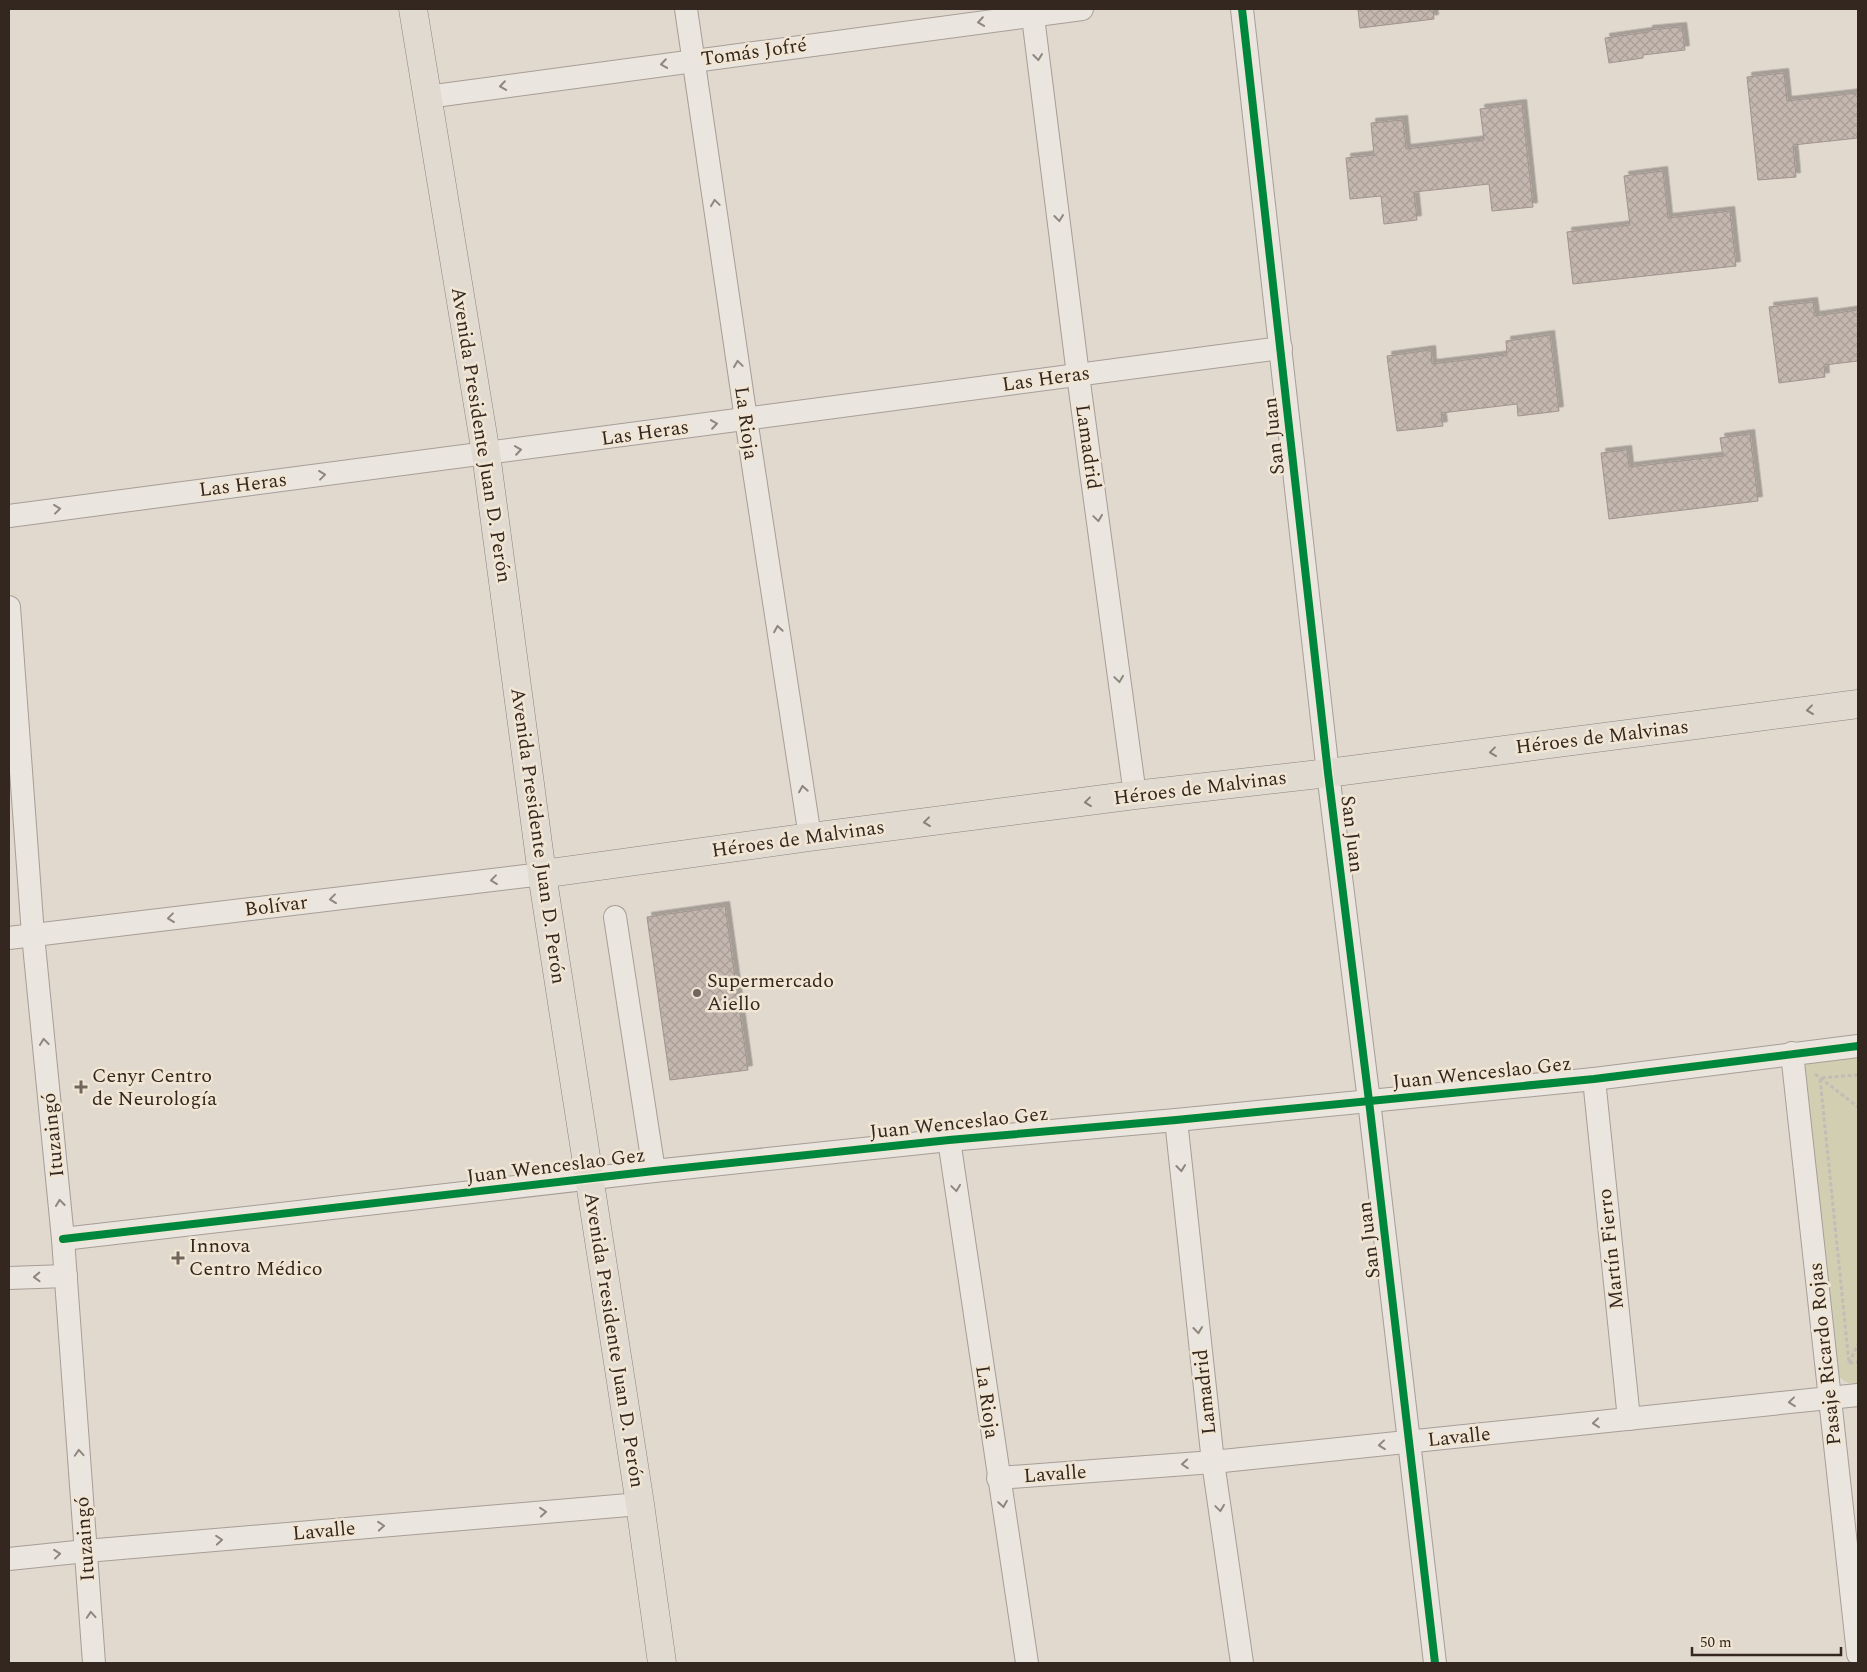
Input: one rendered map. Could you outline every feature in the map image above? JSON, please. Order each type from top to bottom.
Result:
[{"type":"main road","name":"Avenida Presidente Juan D. Perón","points":[[413,9],[486,454],[542,874],[640,1504],[662,1663]]},
{"type":"main road","name":"Héroes de Malvinas","points":[[542,874],[810,837],[1328,773],[1858,704]]},
{"type":"street","name":"La Rioja","points":[[686,9],[810,837]]},
{"type":"street","name":"Tomás Jofré","points":[[427,97],[1033,12],[1082,9]]},
{"type":"street","name":"San Juan","points":[[1242,9],[1328,773],[1369,1100],[1435,1663]]},
{"type":"street","name":"Lamadrid","points":[[1033,12],[1078,375],[1135,796]]},
{"type":"street","name":"Las Heras","points":[[9,516],[1281,348]]},
{"type":"street","name":"Ituzaingó","points":[[9,607],[33,935],[64,1239],[94,1663]]},
{"type":"street","name":"Bolívar","points":[[9,938],[542,874]]},
{"type":"street","points":[[615,917],[654,1171]]},
{"type":"street","name":"Juan Wenceslao Gez","points":[[64,1239],[654,1171],[949,1140],[1594,1079],[1858,1046]]},
{"type":"street","name":"Pasaje Ricardo Rojas","points":[[1792,1053],[1858,1654]]},
{"type":"street","name":"Martín Fierro","points":[[1594,1079],[1629,1419]]},
{"type":"street","name":"Lamadrid","points":[[1176,1120],[1213,1462],[1242,1663]]},
{"type":"street","name":"La Rioja","points":[[949,1140],[1027,1663]]},
{"type":"street","points":[[9,1278],[66,1276]]},
{"type":"street","name":"Lavalle","points":[[998,1478],[1213,1462],[1858,1395]]},
{"type":"street","name":"Lavalle","points":[[9,1559],[640,1504]]},
{"type":"path","points":[[1792,1053],[1820,1078],[1858,1107]]},
{"type":"path","points":[[1820,1078],[1858,1075]]},
{"type":"path","points":[[1820,1078],[1849,1363],[1858,1362]]},
{"type":"shaded area","points":[[1858,1052],[1858,1384],[1852,1384],[1837,1375],[1805,1067],[1808,1062]]},
{"type":"building","points":[[1358,9],[1433,9],[1434,19],[1360,28]]},
{"type":"building","points":[[1682,27],[1685,50],[1643,55],[1643,58],[1609,63],[1605,38],[1648,32],[1648,30]]},
{"type":"building","points":[[1784,73],[1787,101],[1858,93],[1858,138],[1793,145],[1796,177],[1758,180],[1747,77]]},
{"type":"building","points":[[1522,104],[1533,207],[1492,211],[1489,184],[1414,192],[1417,220],[1384,224],[1381,196],[1350,199],[1346,158],[1374,155],[1371,123],[1403,120],[1406,149],[1484,140],[1480,109]]},
{"type":"building","points":[[1663,171],[1668,218],[1730,211],[1736,266],[1573,284],[1567,232],[1630,225],[1624,176]]},
{"type":"building","points":[[1813,302],[1815,316],[1858,310],[1858,361],[1824,365],[1825,377],[1779,383],[1769,307]]},
{"type":"building","points":[[1550,335],[1559,411],[1518,416],[1517,404],[1441,413],[1443,426],[1397,431],[1387,356],[1431,350],[1432,364],[1507,355],[1506,341]]},
{"type":"building","points":[[1750,434],[1758,501],[1609,519],[1601,453],[1627,450],[1629,467],[1723,456],[1720,438]]},
{"type":"building","name":"Supermercado Aiello","points":[[725,906],[748,1070],[670,1080],[647,917]]},
{"type":"cycle path","points":[[1242,9],[1328,773],[1369,1101],[1435,1663]]},
{"type":"cycle path","points":[[63,1239],[654,1171],[949,1140],[1594,1079],[1858,1046]]},
{"type":"place","name":"Supermercado Aiello","points":[[697,993]]},
{"type":"place","name":"Cenyr Centro de Neurología","points":[[81,1087]]},
{"type":"place","name":"Innova Centro Médico","points":[[178,1258]]}]
